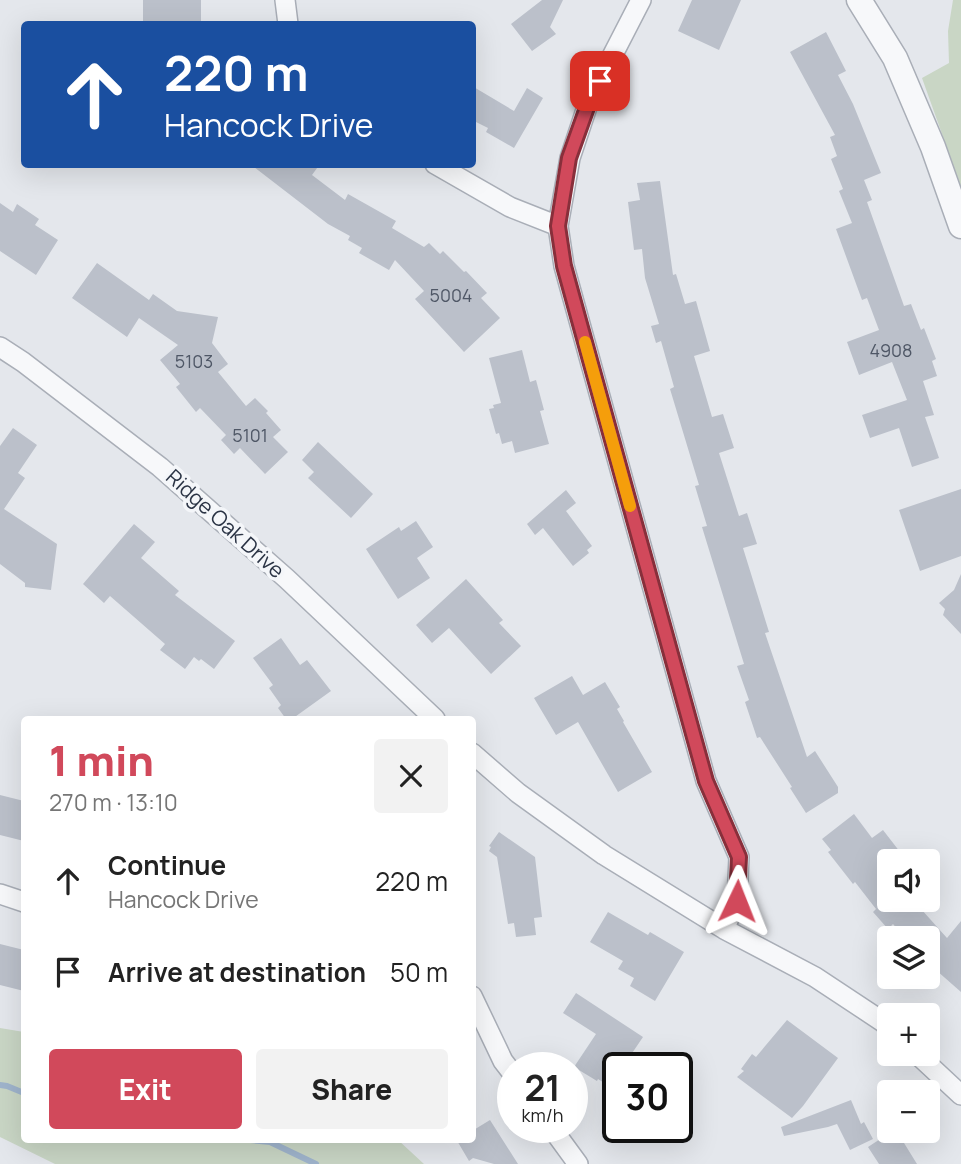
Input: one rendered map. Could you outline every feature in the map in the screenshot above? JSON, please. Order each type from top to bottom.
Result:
[{"type":"street","points":[[285,0],[288,21]]},
{"type":"street","points":[[640,0],[589,102],[569,158],[558,226],[564,266],[706,781],[739,857],[737,901],[724,929]]},
{"type":"street","points":[[859,0],[895,58],[933,147],[961,226]]},
{"type":"street","points":[[442,168],[510,207],[558,226]]},
{"type":"street","name":"Ridge Oak Drive","points":[[0,347],[160,467],[287,579],[432,716]]},
{"type":"street","points":[[476,756],[518,793],[604,855],[724,929],[815,977],[877,1018]]},
{"type":"street","points":[[0,894],[21,901]]},
{"type":"street","points":[[476,1004],[499,1052]]},
{"type":"street","points":[[929,1066],[961,1095]]},
{"type":"street","points":[[563,1143],[578,1164]]},
{"type":"green space","points":[[953,0],[961,0],[961,187],[922,78],[949,63],[948,31]]},
{"type":"green space","points":[[0,1028],[21,1032],[21,1143],[401,1143],[424,1164],[55,1164],[0,1137]]},
{"type":"building","points":[[143,0],[201,0],[201,21],[143,21]]},
{"type":"building","points":[[542,0],[563,0],[550,27],[556,34],[532,51],[511,24]]},
{"type":"building","points":[[692,0],[741,0],[719,50],[678,31]]},
{"type":"building","points":[[826,32],[846,71],[838,75],[881,173],[864,180],[872,200],[867,202],[904,306],[911,304],[936,359],[932,361],[937,376],[923,381],[934,415],[925,417],[939,458],[912,467],[899,428],[870,438],[862,415],[907,400],[892,362],[859,375],[847,342],[879,330],[867,298],[862,300],[836,229],[852,223],[839,191],[843,189],[831,159],[837,156],[830,137],[835,135],[790,52]]},
{"type":"building","points":[[476,88],[514,111],[527,88],[543,98],[514,148],[486,132],[488,128],[476,122]]},
{"type":"building","points":[[255,168],[317,168],[312,175],[345,200],[348,194],[396,221],[392,228],[424,247],[429,243],[440,254],[443,251],[487,293],[481,298],[500,318],[464,352],[415,299],[424,291],[395,260],[389,270],[359,253],[362,248],[348,240],[350,236],[328,224]]},
{"type":"building","points":[[660,181],[673,275],[676,274],[685,304],[696,301],[710,351],[694,356],[712,417],[723,414],[734,448],[719,453],[739,516],[747,513],[757,544],[743,548],[769,632],[765,633],[807,757],[815,751],[838,787],[838,793],[806,813],[760,737],[757,738],[745,702],[749,700],[737,666],[744,664],[702,527],[707,526],[695,486],[699,485],[670,389],[674,387],[661,341],[656,343],[651,326],[659,324],[645,278],[642,249],[634,250],[628,202],[640,200],[637,183]]},
{"type":"building","points":[[0,203],[13,212],[17,204],[39,219],[35,225],[58,240],[36,275],[0,251]]},
{"type":"building","points":[[97,263],[149,300],[153,294],[177,311],[218,317],[212,343],[228,364],[218,372],[246,406],[255,398],[268,411],[266,413],[281,430],[273,437],[288,452],[265,474],[240,448],[234,454],[221,440],[226,435],[200,408],[196,412],[176,387],[180,384],[160,360],[178,345],[139,318],[127,337],[72,298]]},
{"type":"building","points":[[522,350],[530,382],[536,380],[544,410],[540,411],[549,444],[515,453],[512,441],[502,444],[499,433],[496,434],[489,409],[501,403],[489,358]]},
{"type":"building","points":[[13,428],[37,445],[18,473],[25,478],[4,509],[57,544],[51,590],[25,587],[25,583],[0,564],[0,446]]},
{"type":"building","points":[[318,442],[373,494],[351,518],[308,478],[314,472],[302,460]]},
{"type":"building","points":[[961,489],[961,556],[920,571],[899,510]]},
{"type":"building","points":[[566,490],[576,503],[566,511],[592,546],[587,550],[589,553],[573,566],[543,528],[535,535],[527,524]]},
{"type":"building","points":[[416,521],[433,547],[417,558],[430,578],[398,599],[366,549],[399,527],[401,531]]},
{"type":"building","points":[[134,524],[155,542],[141,558],[179,591],[175,595],[235,641],[214,669],[194,657],[185,669],[160,650],[165,644],[110,596],[104,603],[83,584]]},
{"type":"building","points":[[961,574],[961,634],[943,615],[945,609],[939,603],[954,590]]},
{"type":"building","points":[[466,579],[503,620],[499,623],[521,646],[491,674],[449,628],[432,643],[416,625]]},
{"type":"building","points":[[281,638],[300,665],[307,660],[331,691],[296,716],[284,716],[278,708],[281,705],[269,688],[273,685],[253,658]]},
{"type":"building","points":[[572,676],[583,695],[605,682],[620,707],[617,709],[623,722],[652,772],[618,792],[578,722],[556,735],[534,698]]},
{"type":"building","points":[[0,795],[21,800],[21,840],[0,835]]},
{"type":"building","points":[[854,814],[872,838],[883,830],[898,849],[877,849],[877,912],[924,912],[936,926],[885,926],[873,912],[876,909],[828,852],[831,850],[822,839]]},
{"type":"building","points":[[499,832],[535,857],[542,917],[534,918],[536,935],[516,937],[514,923],[508,924],[497,857],[489,851],[489,846]]},
{"type":"building","points":[[608,912],[684,952],[655,1001],[630,986],[634,978],[618,969],[623,961],[590,942]]},
{"type":"building","points":[[961,921],[961,992],[940,974],[940,930],[947,938]]},
{"type":"building","points":[[0,944],[21,949],[21,990],[0,985]]},
{"type":"building","points":[[576,993],[643,1037],[633,1052],[602,1052],[602,1082],[598,1079],[597,1081],[588,1076],[588,1052],[584,1052],[596,1034],[563,1013]]},
{"type":"building","points":[[787,1020],[838,1058],[792,1118],[737,1077],[744,1071],[741,1069],[752,1054],[756,1057]]},
{"type":"building","points":[[851,1100],[861,1124],[864,1122],[873,1139],[850,1150],[837,1124],[784,1136],[781,1127]]},
{"type":"building","points":[[490,1120],[497,1131],[497,1143],[505,1143],[518,1164],[494,1164],[473,1158],[469,1161],[458,1143],[476,1143],[476,1129]]},
{"type":"building","points":[[877,1141],[904,1143],[917,1164],[879,1164],[868,1147]]},
{"type":"waterway","points":[[0,1085],[21,1092]]},
{"type":"waterway","points":[[272,1143],[316,1164]]},
{"type":"slow traffic","points":[[585,342],[630,506]]},
{"type":"route","points":[[600,81],[589,102],[569,158],[558,226],[564,266],[706,781],[739,857],[737,901]]}]
